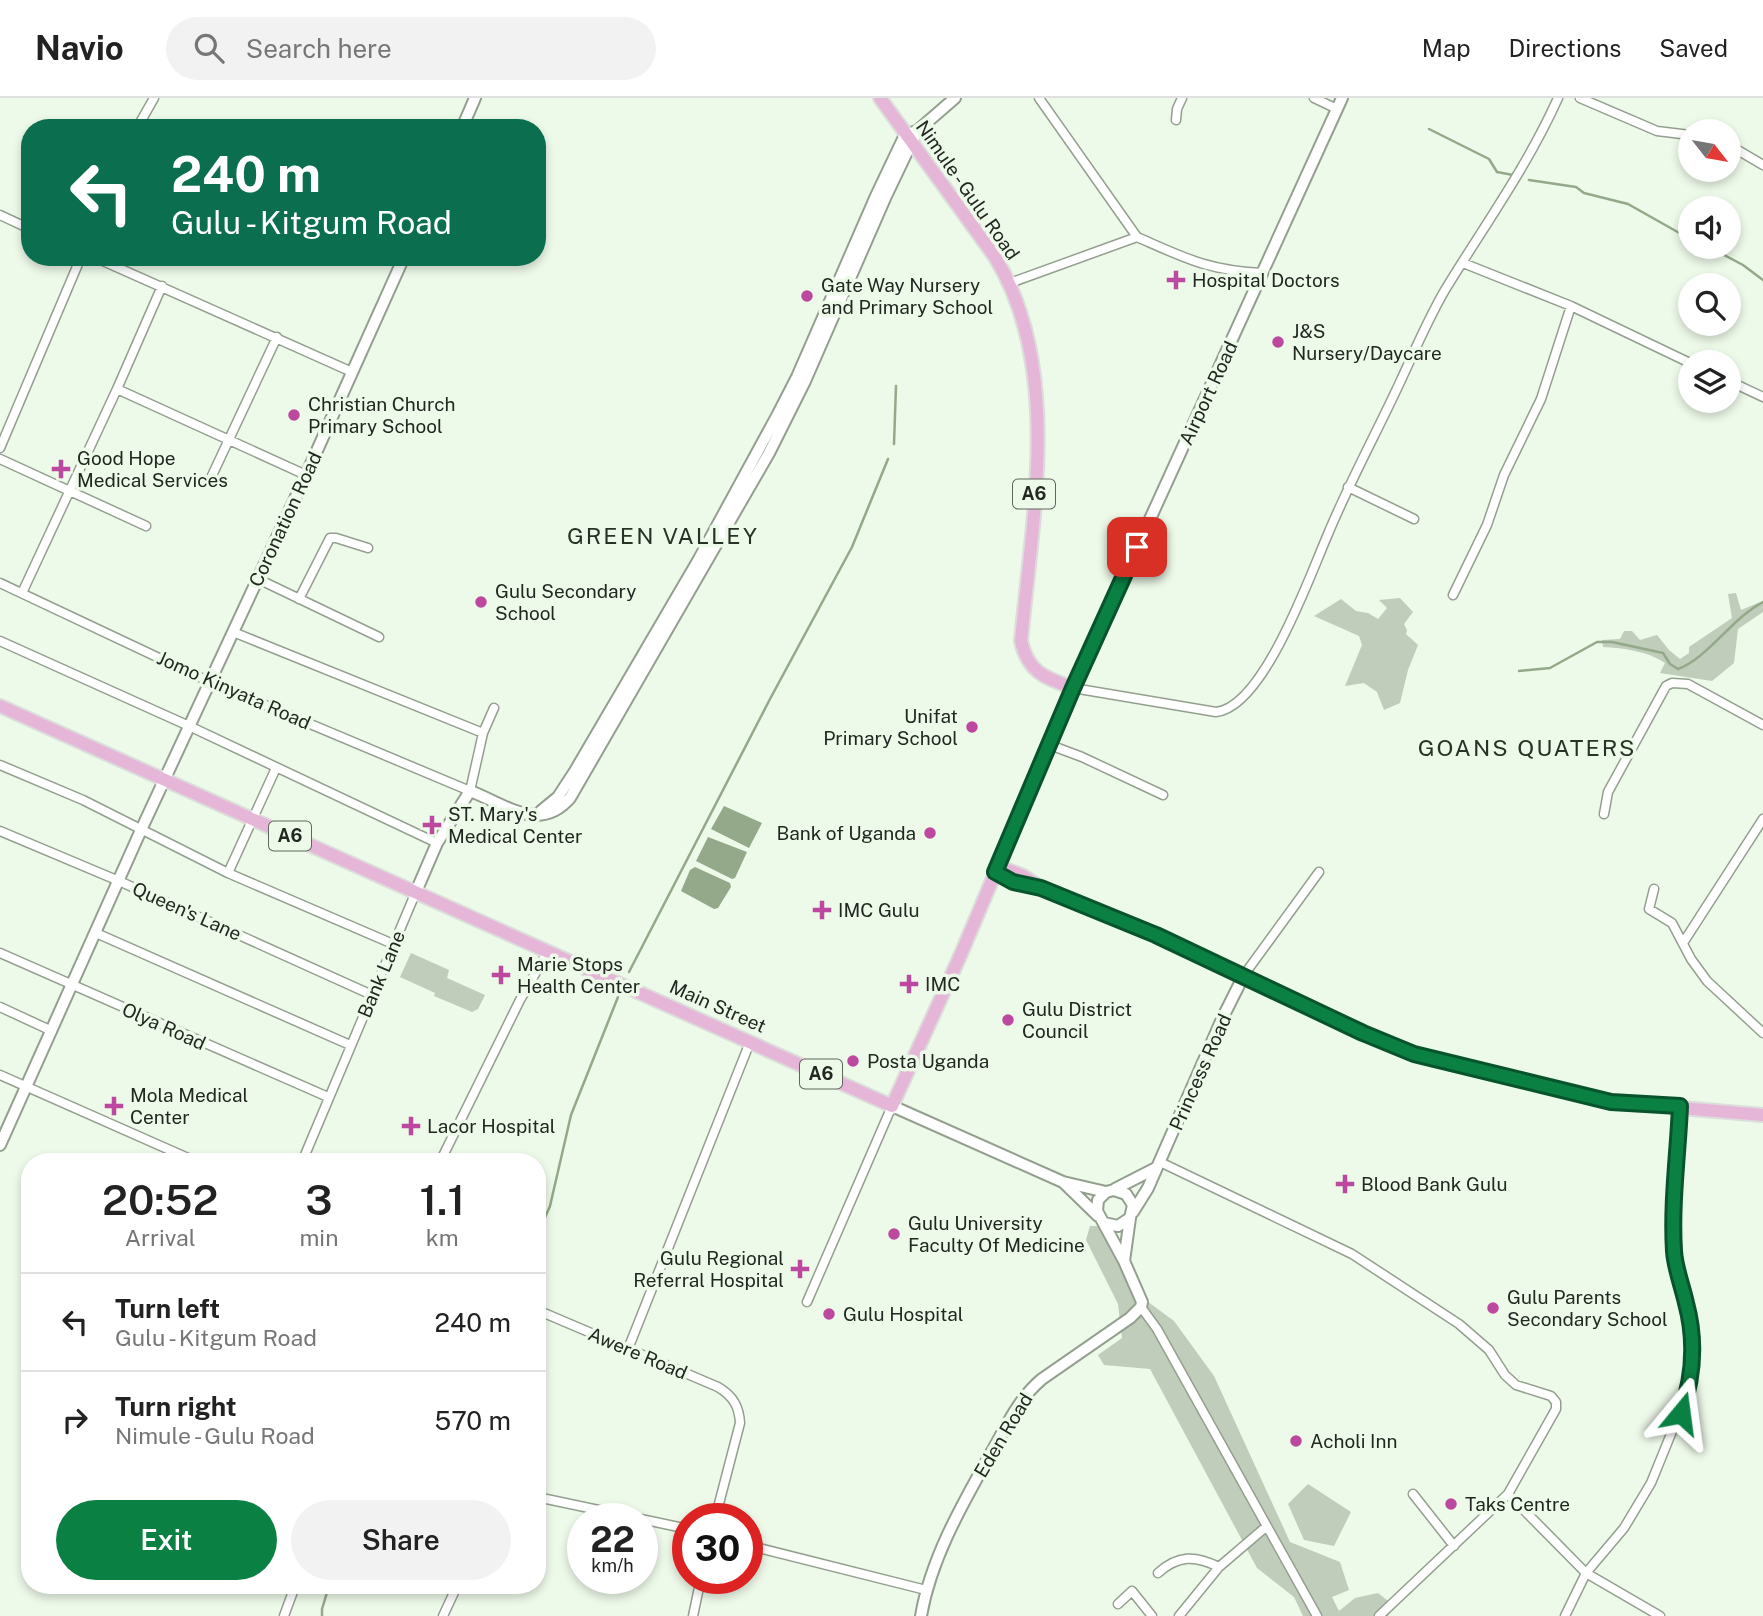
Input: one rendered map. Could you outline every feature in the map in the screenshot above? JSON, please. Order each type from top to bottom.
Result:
[{"type":"main road","name":"Nimule - Gulu Road","points":[[880,98],[912,136],[995,257],[1010,283],[1025,324],[1037,421],[1037,468],[1021,641],[1028,663],[1037,672],[1073,688]]},
{"type":"main road","points":[[892,1106],[997,869],[1073,688]]},
{"type":"main road","name":"A6","points":[[0,706],[164,781]]},
{"type":"main road","name":"Main Street","points":[[164,781],[892,1106]]},
{"type":"main road","points":[[1006,847],[1018,879]]},
{"type":"main road","points":[[997,869],[1156,935],[1350,1027],[1422,1057],[1611,1102],[1763,1115]]},
{"type":"main road","points":[[988,888],[1018,879]]},
{"type":"street","points":[[142,119],[154,98]]},
{"type":"street","points":[[466,119],[475,98]]},
{"type":"street","points":[[494,708],[483,733],[470,791],[516,812],[536,815],[558,797],[576,771],[735,503],[797,377],[876,196],[912,136],[955,98]]},
{"type":"street","points":[[1039,98],[1137,237],[1196,264],[1227,271],[1263,273]]},
{"type":"street","points":[[1176,120],[1177,108],[1182,98]]},
{"type":"street","points":[[1314,98],[1336,109]]},
{"type":"street","name":"Airport Road","points":[[1073,688],[1342,98]]},
{"type":"street","points":[[1073,688],[1216,712],[1225,711],[1244,698],[1272,657],[1298,604],[1348,487],[1432,315],[1529,159],[1558,98]]},
{"type":"street","points":[[1580,98],[1657,131],[1678,134]]},
{"type":"street","points":[[1741,152],[1763,165]]},
{"type":"street","points":[[0,215],[21,225]]},
{"type":"street","points":[[1010,283],[1137,237]]},
{"type":"street","points":[[1463,263],[1571,306],[1678,357]]},
{"type":"street","points":[[0,448],[78,266]]},
{"type":"street","points":[[115,266],[352,372]]},
{"type":"street","name":"Coronation Road","points":[[0,1145],[3,1130],[52,1031],[141,830],[400,266]]},
{"type":"street","points":[[22,593],[162,286]]},
{"type":"street","points":[[1453,595],[1487,525],[1504,475],[1541,399],[1571,306]]},
{"type":"street","points":[[209,482],[277,337]]},
{"type":"street","points":[[1741,387],[1763,397]]},
{"type":"street","points":[[117,389],[306,475]]},
{"type":"street","points":[[0,459],[146,526]]},
{"type":"street","points":[[1348,487],[1414,519]]},
{"type":"street","points":[[299,599],[330,538],[368,548]]},
{"type":"street","points":[[258,579],[379,637]]},
{"type":"street","name":"Jomo Kinyata Road","points":[[0,583],[210,682],[470,791]]},
{"type":"street","points":[[233,632],[483,733]]},
{"type":"street","points":[[0,641],[189,726],[437,843]]},
{"type":"street","points":[[1604,814],[1608,792],[1666,686],[1672,683],[1688,684],[1763,725]]},
{"type":"street","points":[[1050,746],[1082,757],[1163,795]]},
{"type":"street","points":[[0,765],[83,800],[228,873],[393,944]]},
{"type":"street","points":[[228,873],[276,768]]},
{"type":"street","name":"Bank Lane","points":[[306,1153],[437,843],[470,791]]},
{"type":"street","points":[[1683,943],[1763,819]]},
{"type":"street","name":"Queen's Lane","points":[[0,831],[119,881],[372,995]]},
{"type":"street","points":[[1244,975],[1319,872]]},
{"type":"street","points":[[1654,890],[1649,909],[1672,923],[1691,959],[1707,981],[1763,1033]]},
{"type":"street","points":[[96,933],[350,1045]]},
{"type":"street","points":[[444,1153],[520,1000],[548,951]]},
{"type":"street","name":"Olya Road","points":[[0,953],[328,1097]]},
{"type":"street","name":"Princess Road","points":[[1132,1215],[1148,1188],[1244,975]]},
{"type":"street","points":[[0,1007],[52,1031]]},
{"type":"street","points":[[628,1349],[750,1042]]},
{"type":"street","points":[[0,1075],[176,1153]]},
{"type":"street","points":[[807,1302],[892,1106]]},
{"type":"street","name":"Main Street","points":[[892,1106],[1063,1182]]},
{"type":"street","points":[[1565,1616],[1586,1573],[1624,1528],[1651,1483],[1688,1392],[1693,1359],[1692,1331],[1674,1253],[1673,1215],[1680,1106]]},
{"type":"street","points":[[1101,1220],[1098,1200],[1158,1165],[1352,1254],[1459,1324],[1489,1350],[1505,1375],[1516,1385],[1551,1396],[1556,1402],[1556,1409],[1508,1494],[1379,1616]]},
{"type":"street","points":[[1063,1182],[1121,1191],[1131,1199],[1132,1215],[1124,1261]]},
{"type":"street","points":[[1063,1182],[1101,1220],[1124,1261],[1142,1302],[1141,1307],[1157,1329],[1317,1616]]},
{"type":"street","points":[[1101,1220],[1118,1226],[1132,1215]]},
{"type":"street","name":"Eden Road","points":[[921,1616],[926,1590],[936,1562],[967,1497],[1023,1398],[1042,1379],[1130,1318],[1141,1307]]},
{"type":"street","name":"Awere Road","points":[[546,1314],[728,1393],[735,1402],[740,1423],[719,1503]]},
{"type":"street","points":[[1413,1494],[1454,1546]]},
{"type":"street","points":[[1508,1494],[1586,1573],[1660,1616]]},
{"type":"street","points":[[546,1499],[672,1526]]},
{"type":"street","points":[[1179,1616],[1219,1567],[1267,1526]]},
{"type":"street","points":[[763,1549],[926,1590]]},
{"type":"street","points":[[1158,1573],[1171,1562],[1186,1557],[1219,1567]]},
{"type":"street","points":[[1118,1604],[1132,1591],[1152,1616]]},
{"type":"street","points":[[284,1616],[292,1594]]},
{"type":"street","points":[[443,1616],[453,1594]]},
{"type":"street","points":[[694,1616],[698,1594]]},
{"type":"shaded area","points":[[1736,593],[1741,610],[1763,601],[1763,612],[1738,629],[1734,663],[1712,681],[1660,673],[1665,663],[1658,659],[1635,651],[1603,647],[1602,640],[1620,639],[1624,631],[1632,631],[1640,640],[1657,635],[1680,659],[1689,653],[1689,647],[1732,618],[1728,594]]},
{"type":"shaded area","points":[[1400,598],[1413,612],[1404,624],[1406,634],[1418,645],[1408,670],[1400,703],[1384,710],[1377,692],[1364,683],[1345,686],[1362,645],[1359,636],[1314,616],[1341,599],[1356,611],[1368,613],[1378,619],[1387,608],[1379,600]]},
{"type":"shaded area","points":[[724,806],[762,823],[749,848],[711,829]]},
{"type":"shaded area","points":[[708,837],[747,852],[735,878],[732,879],[696,861]]},
{"type":"shaded area","points":[[695,867],[730,883],[731,887],[718,908],[714,909],[681,891],[690,870]]},
{"type":"shaded area","points":[[411,953],[449,970],[447,978],[485,995],[478,1009],[472,1012],[434,996],[435,993],[400,977]]},
{"type":"shaded area","points":[[1090,1226],[1100,1226],[1136,1293],[1174,1321],[1214,1376],[1290,1542],[1340,1562],[1349,1590],[1332,1597],[1339,1611],[1355,1598],[1378,1593],[1393,1605],[1388,1616],[1303,1616],[1294,1597],[1257,1568],[1150,1369],[1104,1365],[1098,1355],[1122,1338],[1118,1304],[1086,1240]]},
{"type":"shaded area","points":[[1308,1484],[1351,1512],[1334,1546],[1304,1540],[1288,1504]]},
{"type":"waterway","points":[[1429,129],[1489,159],[1497,172],[1513,175]]},
{"type":"waterway","points":[[1529,180],[1576,187],[1584,193],[1628,204],[1678,232]]},
{"type":"waterway","points":[[1732,259],[1763,280]]},
{"type":"waterway","points":[[894,444],[896,386]]},
{"type":"waterway","points":[[629,972],[852,547],[888,459]]},
{"type":"waterway","points":[[1519,671],[1550,668],[1597,642],[1612,642],[1663,653],[1670,664],[1678,669],[1700,656],[1741,618],[1763,602]]},
{"type":"waterway","points":[[546,1215],[571,1115],[618,997]]},
{"type":"waterway","points":[[322,1616],[327,1594]]},
{"type":"place","name":"Hospital Doctors","points":[[1176,280]]},
{"type":"place","name":"Gate Way Nursery and Primary School","points":[[807,296]]},
{"type":"place","name":"J&S Nursery/Daycare","points":[[1278,342]]},
{"type":"place","name":"Christian Church Primary School","points":[[294,415]]},
{"type":"place","name":"Good Hope Medical Services","points":[[61,469]]},
{"type":"place","name":"Gulu Secondary School","points":[[481,602]]},
{"type":"place","name":"Unifat Primary School","points":[[972,727]]},
{"type":"place","name":"ST. Mary's Medical Center","points":[[432,825]]},
{"type":"place","name":"Bank of Uganda","points":[[930,833]]},
{"type":"place","name":"IMC Gulu","points":[[822,910]]},
{"type":"place","name":"Marie Stops Health Center","points":[[501,975]]},
{"type":"place","name":"IMC","points":[[909,984]]},
{"type":"place","name":"Gulu District Council","points":[[1008,1020]]},
{"type":"place","name":"Posta Uganda","points":[[853,1061]]},
{"type":"place","name":"Mola Medical Center","points":[[114,1106]]},
{"type":"place","name":"Lacor Hospital","points":[[411,1126]]},
{"type":"place","name":"Blood Bank Gulu","points":[[1345,1184]]},
{"type":"place","name":"Gulu University Faculty Of Medicine","points":[[894,1234]]},
{"type":"place","name":"Gulu Regional Referral Hospital","points":[[800,1269]]},
{"type":"place","name":"Gulu Parents Secondary School","points":[[1493,1308]]},
{"type":"place","name":"Gulu Hospital","points":[[829,1314]]},
{"type":"place","name":"Acholi Inn","points":[[1296,1441]]},
{"type":"place","name":"Taks Centre","points":[[1451,1504]]},
{"type":"district","name":"GREEN VALLEY","points":[[663,536]]},
{"type":"district","name":"GOANS QUATERS","points":[[1527,748]]},
{"type":"route","points":[[1137,547],[1073,688],[995,872],[1013,882],[1041,888],[1156,935],[1363,1033],[1422,1057],[1611,1102],[1680,1106],[1673,1215],[1674,1253],[1692,1331],[1693,1359],[1688,1392],[1681,1413]]}]
